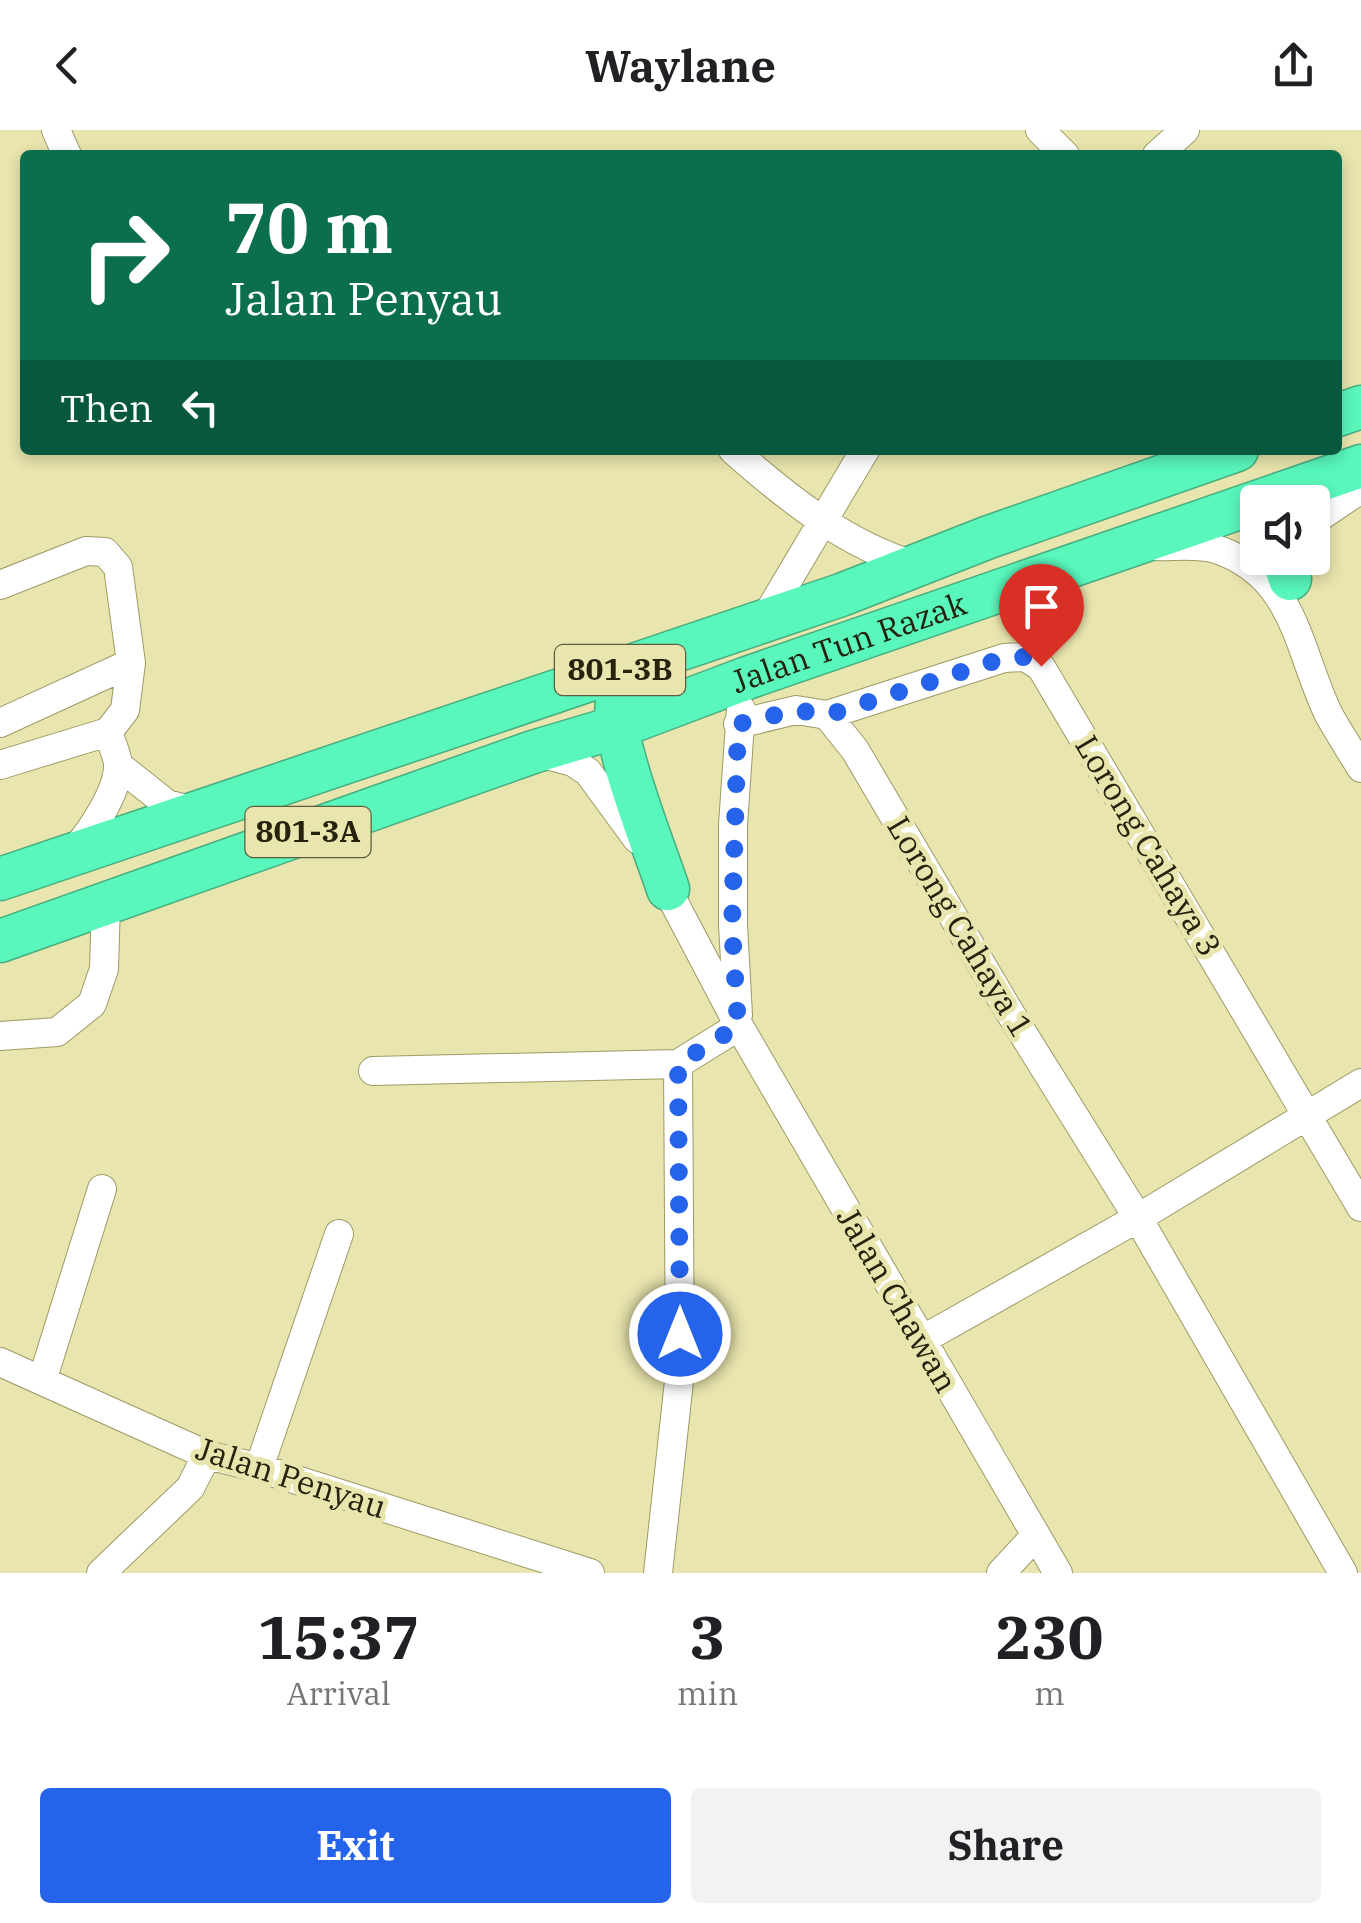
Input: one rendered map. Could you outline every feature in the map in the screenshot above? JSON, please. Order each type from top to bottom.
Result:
[{"type":"highway","name":"Jalan Tun Razak","points":[[0,879],[841,595],[989,536],[1223,455]]},
{"type":"highway","name":"Jalan Tun Razak","points":[[1308,485],[1361,466]]},
{"type":"highway","points":[[841,595],[1002,558],[1209,489],[1240,486]]},
{"type":"highway","name":"Jalan Tun Razak","points":[[0,941],[533,752],[616,727],[1240,509]]},
{"type":"highway","points":[[648,660],[624,685],[615,704],[616,727],[675,902]]},
{"type":"street","points":[[1040,130],[1060,150]]},
{"type":"street","points":[[1163,150],[1185,130]]},
{"type":"street","points":[[739,455],[822,521],[888,557],[917,566]]},
{"type":"street","points":[[764,620],[862,455]]},
{"type":"street","points":[[1330,510],[1361,489]]},
{"type":"street","points":[[1136,545],[1213,548],[1239,560],[1282,600],[1298,629],[1328,713],[1361,768]]},
{"type":"street","points":[[0,584],[86,551],[105,552],[118,567],[132,663],[125,710],[108,732],[0,764]]},
{"type":"street","points":[[1291,575],[1298,629]]},
{"type":"street","name":"Lorong Cahaya 3","points":[[828,715],[1004,658],[1025,657],[1041,666],[1361,1206]]},
{"type":"street","points":[[0,723],[132,663]]},
{"type":"street","points":[[372,1071],[678,1064],[738,1026],[732,905],[738,724],[748,678]]},
{"type":"street","points":[[738,724],[796,710],[828,715]]},
{"type":"street","name":"Lorong Cahaya 1","points":[[828,715],[854,750],[1006,1008],[1138,1218],[1343,1573]]},
{"type":"street","points":[[67,857],[87,836],[103,809],[118,766],[108,732]]},
{"type":"street","points":[[533,752],[573,762],[588,772],[620,812],[675,902],[696,923],[721,920],[732,905]]},
{"type":"street","points":[[118,766],[168,804],[200,813]]},
{"type":"street","name":"Jalan Chawan","points":[[675,902],[738,1026],[1058,1573]]},
{"type":"street","points":[[0,1036],[57,1032],[92,1004],[104,969],[106,904]]},
{"type":"street","points":[[658,1573],[680,1372],[678,1064]]},
{"type":"street","points":[[920,1341],[1138,1218],[1361,1083]]},
{"type":"street","points":[[42,1381],[102,1189]]},
{"type":"street","points":[[259,1468],[339,1234]]},
{"type":"street","name":"Jalan Penyau","points":[[4,1372],[42,1381],[207,1455],[590,1573]]},
{"type":"street","points":[[101,1573],[190,1488],[207,1455]]},
{"type":"street","points":[[1001,1573],[1036,1535]]},
{"type":"route","points":[[680,1334],[678,1064],[738,1026],[732,926],[738,724],[796,710],[828,715],[1004,658],[1025,657],[1041,666]]}]
